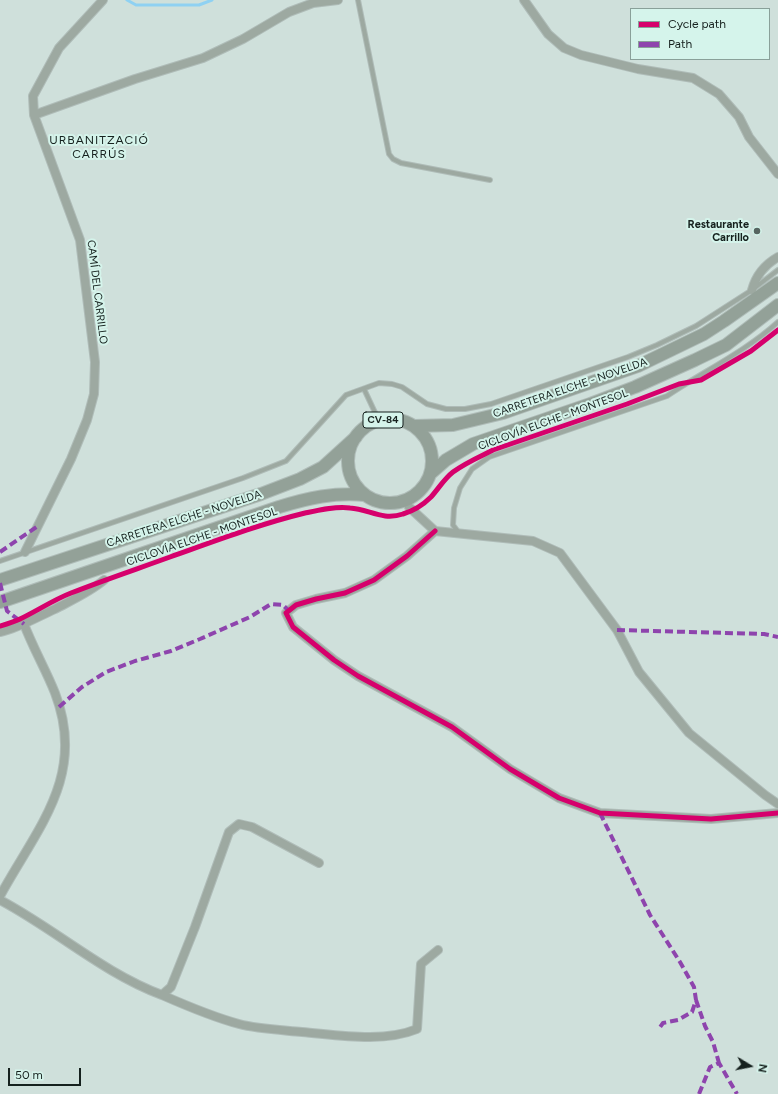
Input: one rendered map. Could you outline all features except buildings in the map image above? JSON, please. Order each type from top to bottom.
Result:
[{"type":"main road","name":"CARRETERA ELCHE - NOVELDA","points":[[414,426],[453,425],[503,413],[638,366],[704,334],[724,322],[778,283]]},
{"type":"main road","name":"CARRETERA ELCHE - NOVELDA","points":[[430,474],[446,460],[472,444],[635,387],[726,345],[778,305]]},
{"type":"main road","name":"CV-84","points":[[389,419],[400,420],[414,426],[426,438],[432,458],[430,474],[421,490],[406,500],[398,503],[384,503],[365,495],[354,483],[349,465],[352,446],[356,437],[366,427],[379,421],[389,419]]},
{"type":"main road","name":"CARRETERA ELCHE - NOVELDA","points":[[0,580],[261,494],[300,479],[322,467],[356,437]]},
{"type":"main road","name":"CARRETERA ELCHE - NOVELDA","points":[[0,602],[279,507],[328,495],[365,495]]},
{"type":"street","name":"CAMÍ DEL CARRILLO","points":[[25,552],[71,459],[87,420],[94,394],[95,362],[80,240],[34,115],[33,96],[59,48],[103,0]]},
{"type":"street","points":[[34,115],[135,79],[203,58],[243,39],[289,12],[313,3],[338,0]]},
{"type":"street","points":[[524,0],[548,34],[564,48],[581,55],[638,69],[693,78],[718,94],[739,117],[749,137],[778,174]]},
{"type":"street","points":[[752,290],[755,280],[760,272],[770,262],[778,257]]},
{"type":"street","points":[[406,500],[409,508],[435,531],[533,541],[560,553],[617,630],[639,672],[689,733],[778,804]]},
{"type":"street","points":[[435,531],[407,556],[374,580],[345,593],[296,605],[286,613],[293,627],[334,660],[358,676],[452,727],[510,769],[559,798],[600,813],[711,819],[778,813]]},
{"type":"street","points":[[0,632],[24,624],[81,596],[104,580]]},
{"type":"street","points":[[0,896],[41,826],[54,799],[62,775],[66,754],[65,731],[55,694],[30,641],[24,624]]},
{"type":"street","points":[[162,995],[171,987],[196,927],[229,832],[239,824],[252,827],[319,863]]},
{"type":"street","points":[[0,900],[20,911],[109,969],[145,989],[240,1024],[282,1030],[360,1037],[404,1035],[417,1029],[420,964],[438,950]]},
{"type":"lane","points":[[358,0],[389,154],[393,159],[401,163],[490,180]]},
{"type":"lane","points":[[0,561],[243,478],[286,461],[346,396],[379,383],[392,384],[402,387],[427,404],[446,409],[465,409],[491,404],[628,357],[657,345],[696,326],[752,290],[778,270]]},
{"type":"lane","points":[[459,533],[453,525],[454,508],[460,488],[472,469],[489,457],[667,396],[742,350],[765,334],[778,322]]},
{"type":"lane","points":[[364,389],[379,421]]},
{"type":"waterway","points":[[127,0],[136,5],[199,5],[212,0]]},
{"type":"marked path","points":[[0,552],[38,526]]},
{"type":"marked path","points":[[0,583],[7,611],[24,624]]},
{"type":"marked path","points":[[59,707],[82,687],[106,672],[135,661],[171,651],[250,617],[271,604],[283,605],[289,611]]},
{"type":"marked path","points":[[617,630],[764,634],[778,637]]},
{"type":"marked path","points":[[600,813],[650,915],[694,987],[696,1000],[692,1012],[678,1020],[663,1023],[658,1030]]},
{"type":"marked path","points":[[696,1000],[705,1026],[713,1042],[719,1063]]},
{"type":"marked path","points":[[699,1094],[710,1067],[719,1063],[737,1094]]},
{"type":"cycle path","name":"CICLOVÍA ELCHE - MONTESOL","points":[[0,626],[18,620],[83,588],[288,517],[339,508],[357,509],[389,516],[407,513],[428,500],[453,472],[493,450],[627,404],[679,384],[701,380],[751,351],[778,330]]},
{"type":"cycle path","points":[[435,531],[407,556],[374,580],[345,593],[296,605],[286,613],[293,627],[334,660],[358,676],[452,727],[510,769],[559,798],[600,813],[711,819],[778,813]]},
{"type":"place","name":"Restaurante Carrillo","points":[[757,231]]},
{"type":"district","name":"URBANITZACIÓ CARRÚS","points":[[99,147]]}]
